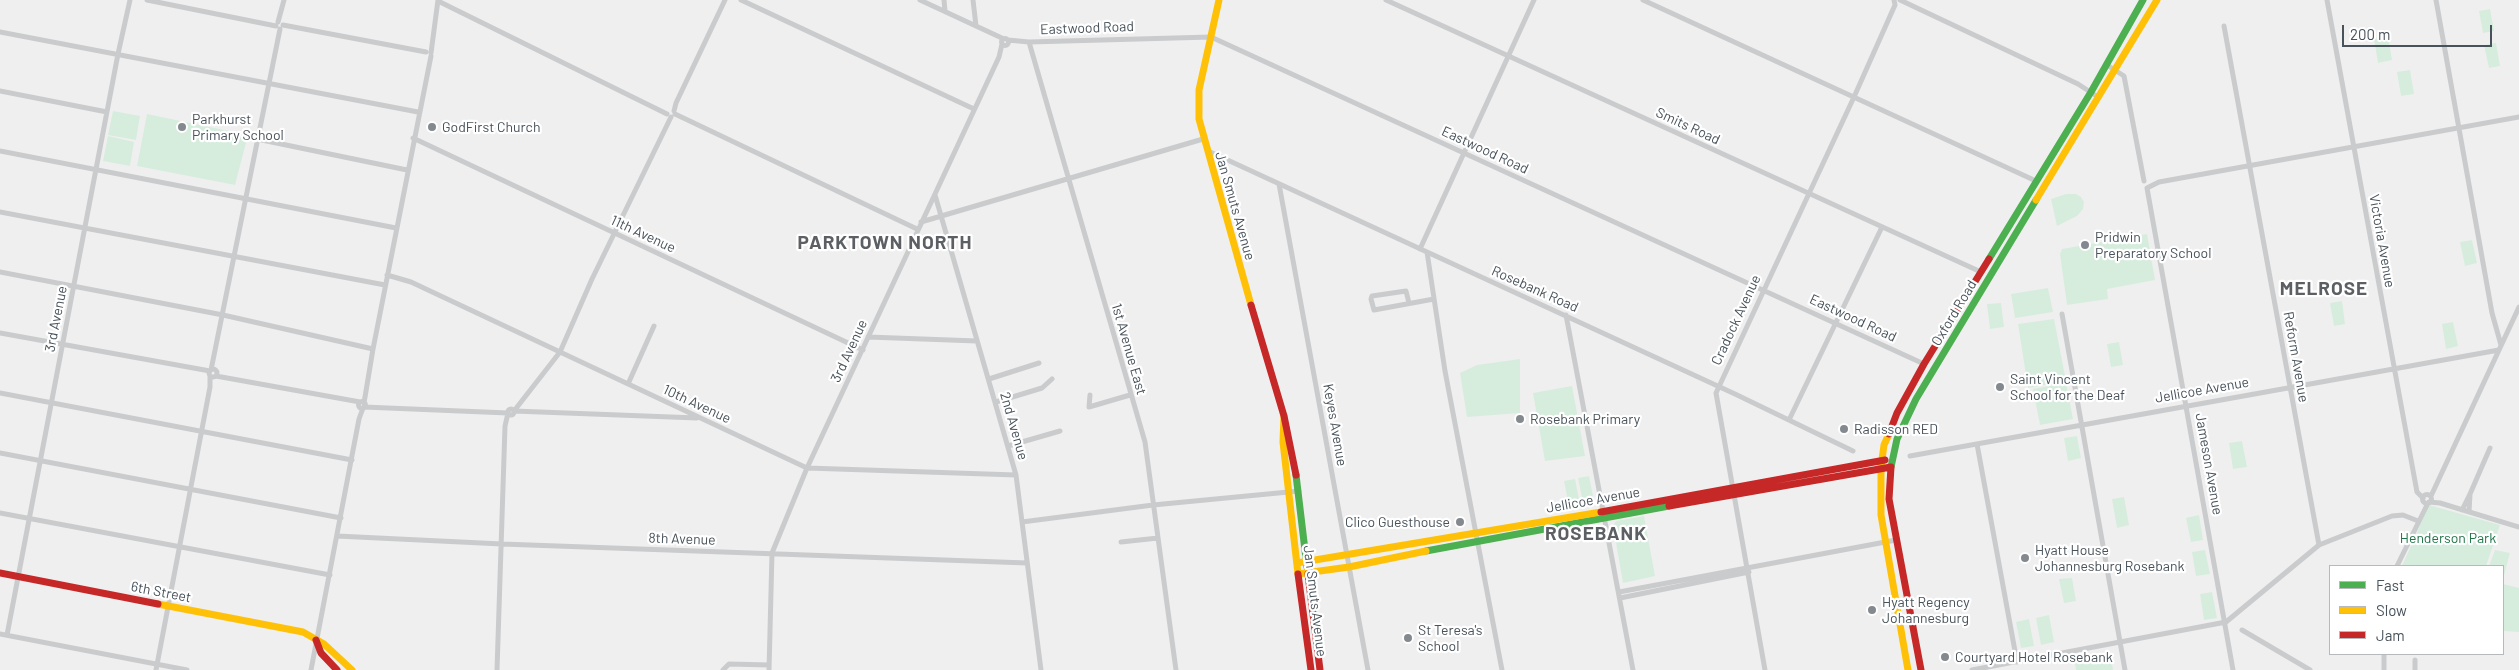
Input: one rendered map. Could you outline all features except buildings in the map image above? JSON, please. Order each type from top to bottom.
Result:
[{"type":"main road","name":"Jan Smuts Avenue","points":[[1218,0],[1199,90],[1203,139],[1284,416],[1299,491],[1320,670]]},
{"type":"main road","name":"Oxford Road","points":[[1908,670],[1881,515],[1881,463],[1897,413],[1924,364],[2091,92],[2144,0]]},
{"type":"main road","name":"Oxford Road","points":[[1920,670],[1890,499],[1892,464],[1904,421],[2155,3]]},
{"type":"main road","points":[[2114,52],[2122,58]]},
{"type":"main road","points":[[2097,81],[2105,85]]},
{"type":"main road","points":[[2060,141],[2069,145]]},
{"type":"main road","points":[[2041,191],[2036,190],[2036,180],[2048,180]]},
{"type":"main road","points":[[1981,272],[1989,278]]},
{"type":"main road","points":[[1924,364],[1934,370]]},
{"type":"main road","name":"Jan Smuts Avenue","points":[[1284,416],[1283,442],[1311,670]]},
{"type":"main road","name":"Jellicoe Avenue","points":[[1297,564],[1477,537],[1881,463],[1892,464]]},
{"type":"main road","name":"Jellicoe Avenue","points":[[1298,574],[1349,567],[1477,537]]},
{"type":"main road","name":"6th Street","points":[[0,574],[303,632],[316,640],[352,670]]},
{"type":"main road","points":[[316,640],[321,653],[337,670]]},
{"type":"street","name":"3rd Avenue","points":[[7,635],[128,0]]},
{"type":"street","points":[[147,0],[428,54]]},
{"type":"street","points":[[156,667],[284,0]]},
{"type":"street","points":[[497,670],[506,421],[511,412],[560,352],[725,0]]},
{"type":"street","points":[[741,0],[974,110]]},
{"type":"street","points":[[920,0],[976,26],[1005,43]]},
{"type":"street","points":[[944,0],[945,11]]},
{"type":"street","points":[[973,0],[976,26]]},
{"type":"street","name":"Smits Road","points":[[1386,0],[1981,272]]},
{"type":"street","points":[[1420,249],[1534,0]]},
{"type":"street","points":[[1643,0],[2036,180]]},
{"type":"street","name":"Cradock Avenue","points":[[1764,670],[1749,569],[1716,402],[1718,386],[1854,97],[1895,5],[1894,0]]},
{"type":"street","points":[[1900,0],[2078,84],[2098,97]]},
{"type":"street","points":[[2144,0],[2155,3]]},
{"type":"street","name":"Victoria Avenue","points":[[2327,0],[2416,486],[2427,499],[2519,527]]},
{"type":"street","points":[[2436,0],[2492,313],[2500,347]]},
{"type":"street","points":[[311,670],[432,41],[438,1],[917,230]]},
{"type":"street","name":"Reform Avenue","points":[[2224,26],[2319,545]]},
{"type":"street","points":[[0,32],[418,112]]},
{"type":"street","name":"Eastwood Road","points":[[1005,43],[1210,37],[1836,322],[1924,364]]},
{"type":"street","name":"1st Avenue East","points":[[1029,42],[1145,442],[1176,670]]},
{"type":"street","name":"3rd Avenue","points":[[769,668],[772,553],[807,468],[1005,43]]},
{"type":"street","points":[[2107,65],[2116,69],[2125,80],[2144,181]]},
{"type":"street","points":[[0,92],[107,112]]},
{"type":"street","points":[[2250,165],[2519,117]]},
{"type":"street","name":"11th Avenue","points":[[413,138],[863,350]]},
{"type":"street","points":[[258,139],[407,170]]},
{"type":"street","points":[[921,222],[1203,139]]},
{"type":"street","points":[[0,151],[396,228]]},
{"type":"street","name":"Rosebank Road","points":[[1206,151],[1566,315],[1853,451]]},
{"type":"street","name":"Jameson Avenue","points":[[2233,670],[2187,406],[2146,194],[2148,186],[2159,182],[2250,165]]},
{"type":"street","name":"Keyes Avenue","points":[[1280,184],[1368,670]]},
{"type":"street","name":"2nd Avenue","points":[[935,195],[1016,475],[1041,670]]},
{"type":"street","points":[[0,212],[385,285]]},
{"type":"street","points":[[1790,420],[1882,227]]},
{"type":"street","points":[[1427,252],[1434,300],[1502,670]]},
{"type":"street","points":[[0,272],[223,315],[373,349]]},
{"type":"street","name":"10th Avenue","points":[[387,275],[411,282],[807,468],[1016,475]]},
{"type":"street","points":[[1409,303],[1406,291],[1372,296],[1374,310],[1434,300]]},
{"type":"street","points":[[2397,565],[2519,307]]},
{"type":"street","points":[[2062,314],[2125,670]]},
{"type":"street","points":[[1566,315],[1633,670]]},
{"type":"street","points":[[628,384],[654,326]]},
{"type":"street","points":[[0,333],[213,373],[374,407],[700,418]]},
{"type":"street","points":[[868,337],[977,341]]},
{"type":"street","name":"Jellicoe Avenue","points":[[1910,456],[2500,347]]},
{"type":"street","points":[[989,379],[1039,363]]},
{"type":"street","points":[[996,402],[1042,388],[1052,379]]},
{"type":"street","points":[[0,393],[352,460]]},
{"type":"street","points":[[1090,395],[1089,407],[1130,395]]},
{"type":"street","points":[[1008,446],[1060,431]]},
{"type":"street","points":[[1977,444],[2017,662]]},
{"type":"street","points":[[2462,510],[2490,448]]},
{"type":"street","points":[[0,453],[341,518]]},
{"type":"street","points":[[1022,522],[1153,505],[1299,491]]},
{"type":"street","points":[[2469,512],[2470,494]]},
{"type":"street","points":[[0,513],[330,575]]},
{"type":"street","points":[[1972,670],[2226,622],[2319,545],[2392,516],[2403,515],[2418,521]]},
{"type":"street","name":"8th Avenue","points":[[337,536],[502,544],[1027,563]]},
{"type":"street","points":[[1121,542],[1158,538]]},
{"type":"street","points":[[1620,595],[1896,540]]},
{"type":"street","points":[[2242,630],[2310,670]]},
{"type":"street","points":[[0,634],[156,667],[187,670]]},
{"type":"street","points":[[2384,655],[2384,670]]},
{"type":"street","points":[[2414,660],[2415,670]]},
{"type":"street","points":[[723,670],[730,664],[769,668]]},
{"type":"green space","points":[[2490,9],[2494,31],[2483,33],[2479,11]]},
{"type":"green space","points":[[2388,36],[2392,60],[2378,63],[2374,39]]},
{"type":"green space","points":[[2496,43],[2500,66],[2489,68],[2484,45]]},
{"type":"green space","points":[[2410,70],[2414,94],[2401,96],[2397,72]]},
{"type":"green space","points":[[113,111],[140,116],[136,140],[108,135]]},
{"type":"green space","points":[[147,114],[248,135],[235,185],[137,166]]},
{"type":"green space","points":[[108,136],[134,142],[130,166],[103,161]]},
{"type":"green space","points":[[2066,194],[2076,194],[2081,197],[2084,202],[2083,209],[2077,216],[2057,226],[2051,199]]},
{"type":"green space","points":[[2147,234],[2155,280],[2107,289],[2108,299],[2067,305],[2060,254],[2062,249]]},
{"type":"green space","points":[[2472,240],[2477,263],[2465,266],[2460,242]]},
{"type":"green space","points":[[2048,288],[2053,312],[2015,318],[2011,294]]},
{"type":"green space","points":[[2342,301],[2345,324],[2334,326],[2330,303]]},
{"type":"green space","points":[[2001,303],[2004,327],[1990,329],[1987,304]]},
{"type":"green space","points":[[2054,319],[2066,381],[2028,388],[2018,324]]},
{"type":"green space","points":[[2453,322],[2458,346],[2446,349],[2442,324]]},
{"type":"green space","points":[[2119,342],[2123,365],[2111,367],[2107,344]]},
{"type":"green space","points":[[1520,359],[1520,413],[1467,417],[1460,373],[1477,365]]},
{"type":"green space","points":[[2066,383],[2073,419],[2040,425],[2033,389]]},
{"type":"green space","points":[[1572,386],[1585,456],[1545,461],[1533,393]]},
{"type":"green space","points":[[2077,436],[2081,458],[2068,461],[2064,438]]},
{"type":"green space","points":[[2242,441],[2247,467],[2233,469],[2229,443]]},
{"type":"green space","points":[[1589,476],[1594,501],[1583,503],[1578,478]]},
{"type":"green space","points":[[1575,479],[1580,504],[1569,506],[1564,481]]},
{"type":"green space","points":[[2124,497],[2129,525],[2117,528],[2112,499]]},
{"type":"green space","name":"Henderson Park","points":[[2429,505],[2500,525],[2486,565],[2402,565]]},
{"type":"green space","points":[[2199,515],[2203,540],[2191,542],[2186,518]]},
{"type":"green space","points":[[1644,516],[1655,576],[1623,583],[1613,526],[1616,521]]},
{"type":"green space","points":[[2205,550],[2210,574],[2196,576],[2192,552]]},
{"type":"green space","points":[[2495,550],[2510,553],[2504,575],[2504,565],[2489,565]]},
{"type":"green space","points":[[2072,578],[2076,601],[2064,603],[2059,579]]},
{"type":"green space","name":"Henderson Park","points":[[2504,584],[2519,588],[2519,632],[2504,631]]},
{"type":"green space","points":[[2212,592],[2217,618],[2204,620],[2200,594]]},
{"type":"green space","points":[[2049,615],[2054,642],[2041,645],[2036,618]]},
{"type":"green space","points":[[2029,619],[2034,646],[2021,648],[2016,622]]},
{"type":"green space","points":[[2111,656],[2113,670],[2076,670],[2075,662]]},
{"type":"traffic: fast","points":[[1989,259],[2091,92],[2143,0]]},
{"type":"traffic: fast","points":[[1891,467],[1897,439],[1916,399],[2036,200]]},
{"type":"traffic: fast","points":[[1296,475],[1307,567]]},
{"type":"traffic: fast","points":[[1426,551],[1669,506]]},
{"type":"traffic: slow","points":[[1219,0],[1199,90],[1199,119],[1251,305]]},
{"type":"traffic: slow","points":[[2036,200],[2157,0]]},
{"type":"traffic: slow","points":[[1284,416],[1283,442],[1298,574],[1349,567],[1426,551]]},
{"type":"traffic: slow","points":[[1889,434],[1884,445],[1881,467],[1881,515],[1908,670]]},
{"type":"traffic: slow","points":[[1297,563],[1601,512]]},
{"type":"traffic: slow","points":[[158,604],[303,632],[324,644],[352,670]]},
{"type":"traffic: jam","points":[[1889,434],[1897,413],[1924,364],[1989,259]]},
{"type":"traffic: jam","points":[[1251,305],[1284,416],[1296,475]]},
{"type":"traffic: jam","points":[[1601,512],[1885,460]]},
{"type":"traffic: jam","points":[[1669,506],[1891,467]]},
{"type":"traffic: jam","points":[[1891,467],[1889,499],[1921,670]]},
{"type":"traffic: jam","points":[[0,573],[158,604]]},
{"type":"traffic: jam","points":[[1298,574],[1311,670]]},
{"type":"traffic: jam","points":[[1308,574],[1320,670]]},
{"type":"traffic: jam","points":[[316,640],[321,653],[337,670]]},
{"type":"place","name":"Parkhurst Primary School","points":[[182,127]]},
{"type":"place","name":"GodFirst Church","points":[[432,127]]},
{"type":"place","name":"Pridwin Preparatory School","points":[[2085,245]]},
{"type":"place","name":"Saint Vincent School for the Deaf","points":[[2000,387]]},
{"type":"place","name":"Rosebank Primary","points":[[1520,419]]},
{"type":"place","name":"Radisson RED","points":[[1844,429]]},
{"type":"place","name":"Clico Guesthouse","points":[[1460,522]]},
{"type":"place","name":"Hyatt House Johannesburg Rosebank","points":[[2025,558]]},
{"type":"place","name":"Hyatt Regency Johannesburg","points":[[1872,610]]},
{"type":"place","name":"St Teresa's School","points":[[1408,638]]},
{"type":"place","name":"Courtyard Hotel Rosebank","points":[[1945,657]]},
{"type":"district","name":"PARKTOWN NORTH","points":[[885,243]]},
{"type":"district","name":"MELROSE","points":[[2324,289]]},
{"type":"district","name":"ROSEBANK","points":[[1596,534]]}]
